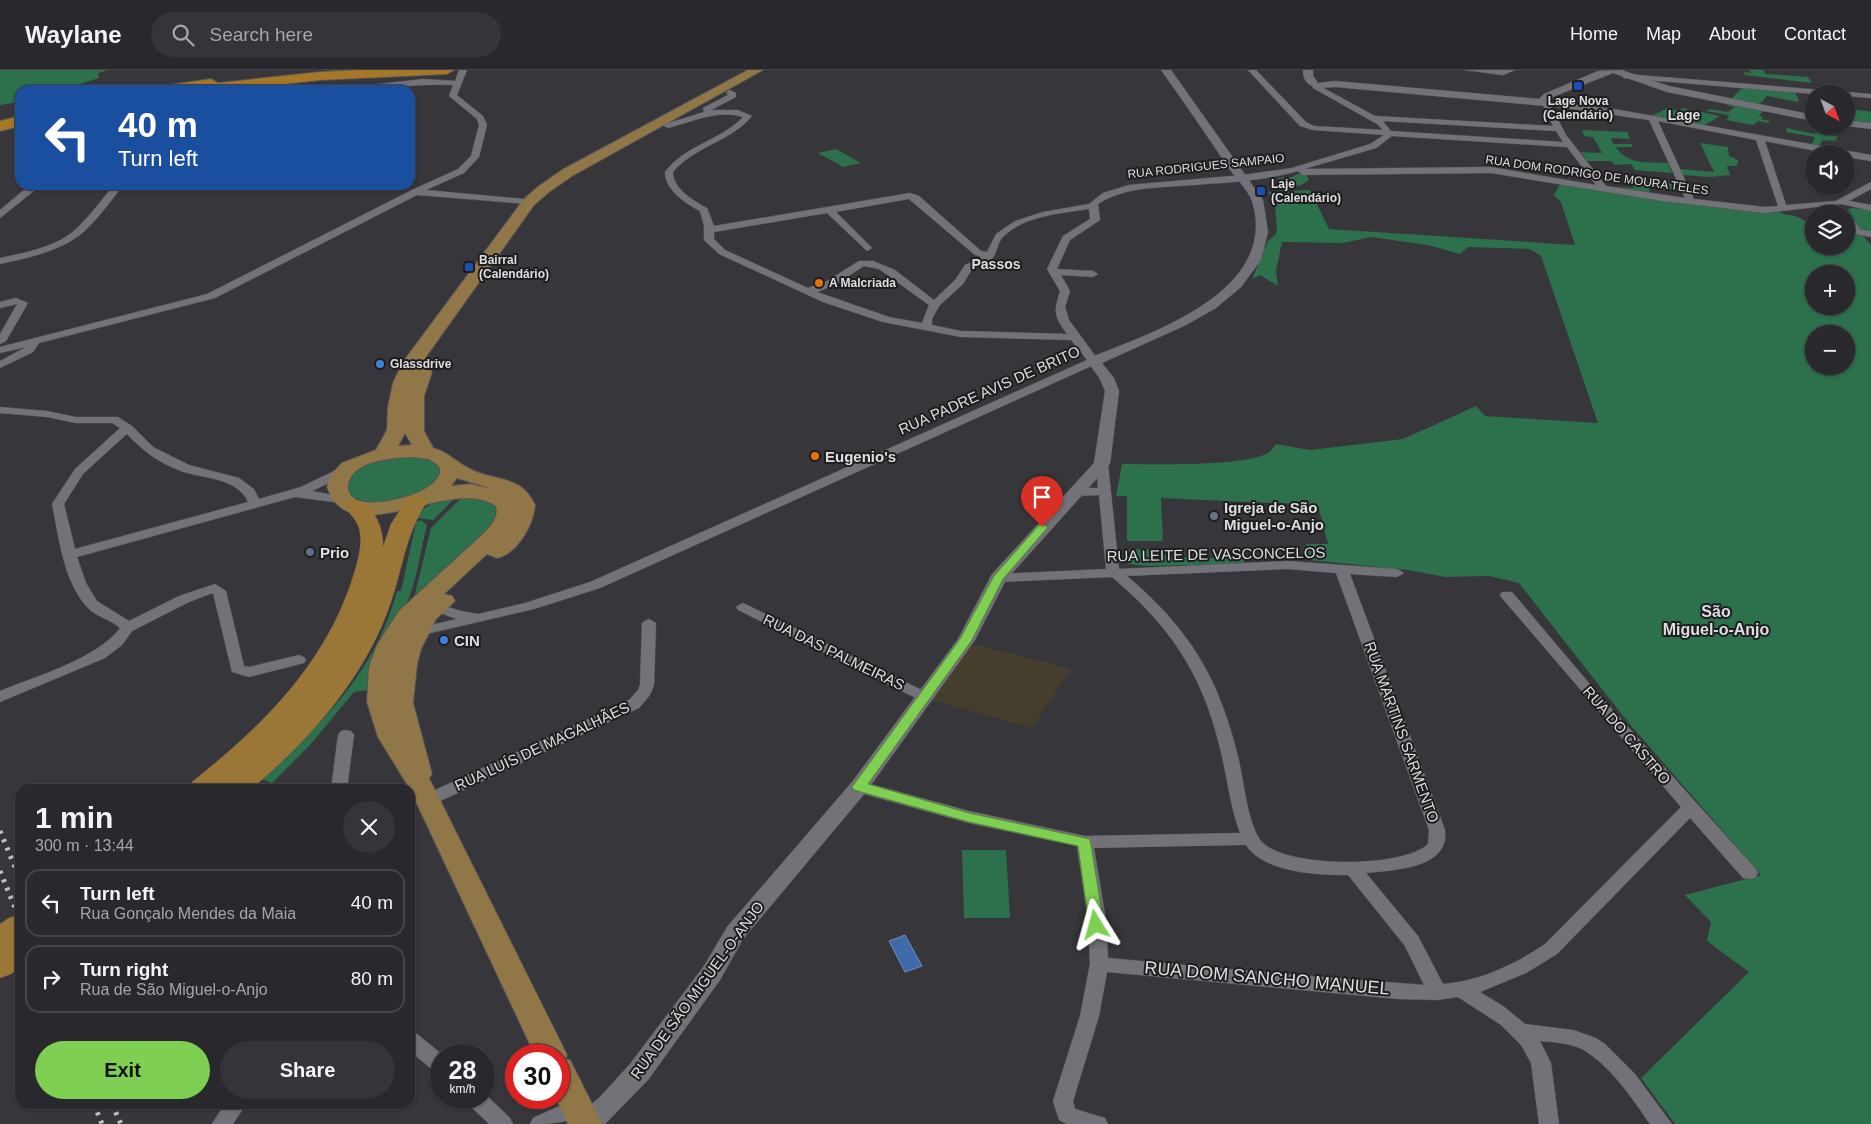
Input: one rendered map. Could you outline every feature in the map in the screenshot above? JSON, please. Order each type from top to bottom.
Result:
[{"type":"highway","points":[[198,85],[248,78],[344,70]]},
{"type":"highway","points":[[240,85],[311,77],[454,77]]},
{"type":"highway","points":[[0,120],[15,117]]},
{"type":"highway","points":[[0,126],[15,122]]},
{"type":"highway","points":[[224,783],[293,735],[325,699],[356,652],[379,601],[403,521],[423,499]]},
{"type":"highway","points":[[224,783],[306,689],[352,618],[370,557],[372,533],[369,520],[350,504]]},
{"type":"highway","points":[[0,941],[15,930]]},
{"type":"highway","points":[[0,965],[15,954]]},
{"type":"main road","points":[[384,453],[397,430],[397,407],[402,383],[412,362],[529,202],[567,173],[757,70]]},
{"type":"main road","points":[[426,452],[414,431],[415,396],[419,381],[435,353],[529,217],[550,194],[565,183],[768,70]]},
{"type":"main road","points":[[422,617],[512,538],[520,528],[526,509],[522,497],[513,489],[466,475],[449,466],[436,455],[426,452],[398,451],[384,453],[358,463],[348,470],[340,478],[336,487],[338,495],[350,504],[384,509],[455,491],[487,492],[505,503],[508,512],[506,520],[492,538],[422,617],[405,664],[400,703],[413,745],[424,793],[546,1044]]},
{"type":"main road","points":[[423,499],[448,481],[449,466]]},
{"type":"main road","points":[[570,1092],[583,1118]]},
{"type":"street","points":[[393,85],[454,77],[463,70]]},
{"type":"street","name":"RUA PADRE AVIS DE BRITO","points":[[422,617],[498,615],[562,597],[611,579],[1189,319],[1223,296],[1248,271],[1261,246],[1263,222],[1257,200],[1243,178],[1166,70]]},
{"type":"street","points":[[1252,70],[1307,126],[1323,130],[1570,145]]},
{"type":"street","points":[[1308,70],[1310,81],[1316,86],[1374,118],[1384,126],[1389,134]]},
{"type":"street","points":[[1468,70],[1503,73],[1511,70]]},
{"type":"street","points":[[1604,189],[1558,129],[1544,100],[1547,96],[1608,70],[1626,76],[1805,116]]},
{"type":"street","points":[[0,350],[211,296],[238,284],[415,192],[461,171],[475,157],[483,125],[480,118],[453,96],[454,77]]},
{"type":"street","points":[[1657,82],[1805,91]]},
{"type":"street","points":[[1316,86],[1335,84],[1546,102],[1652,118],[1805,146]]},
{"type":"street","points":[[712,115],[706,110],[733,95],[730,92]]},
{"type":"street","points":[[1855,95],[1871,96]]},
{"type":"street","points":[[668,126],[680,124],[692,117],[740,112],[748,116],[729,133],[678,162],[671,168],[668,176],[671,183],[686,200],[704,210],[709,229],[709,240],[715,247],[754,268],[827,300],[887,320],[976,335],[1074,337]]},
{"type":"street","points":[[1374,118],[1558,129]]},
{"type":"street","points":[[1652,118],[1691,202]]},
{"type":"street","points":[[1855,124],[1871,126]]},
{"type":"street","name":"RUA RODRIGUES SAMPAIO","points":[[1092,206],[1097,200],[1106,195],[1132,187],[1243,178],[1283,172],[1373,146],[1384,141],[1389,134]]},
{"type":"street","points":[[1759,137],[1783,209]]},
{"type":"street","points":[[1855,155],[1871,158]]},
{"type":"street","name":"RUA DOM RODRIGO DE MOURA TELES","points":[[1283,172],[1491,170],[1604,189],[1745,209],[1805,209]]},
{"type":"street","name":"RUA DOM RODRIGO DE MOURA TELES","points":[[1848,205],[1871,185]]},
{"type":"street","points":[[0,215],[30,190]]},
{"type":"street","points":[[0,261],[39,251],[64,241],[78,232],[115,190]]},
{"type":"street","points":[[415,192],[524,202]]},
{"type":"street","points":[[709,229],[726,228],[910,196],[916,198],[978,253],[990,255]]},
{"type":"street","points":[[927,328],[927,319],[935,304],[959,282],[968,267],[990,255],[996,238],[1011,228],[1056,211],[1092,206],[1095,220],[1066,238],[1053,266],[1054,272],[1065,291],[1060,310],[1074,337],[1107,378],[1112,391],[1102,464],[1110,557],[1114,572]]},
{"type":"street","points":[[1855,207],[1871,208]]},
{"type":"street","points":[[829,210],[867,248]]},
{"type":"street","points":[[1855,227],[1858,232],[1871,234]]},
{"type":"street","points":[[809,291],[831,283],[862,263],[868,263],[886,269],[916,295],[935,304]]},
{"type":"street","points":[[1054,272],[1093,274]]},
{"type":"street","points":[[0,305],[16,301],[23,303],[0,341],[34,342]]},
{"type":"street","points":[[0,365],[29,350],[34,342]]},
{"type":"street","points":[[0,410],[47,414],[76,420],[114,419],[128,428],[149,450],[185,468],[235,481],[250,492],[255,504]]},
{"type":"street","points":[[127,628],[120,620],[94,606],[83,594],[58,504],[63,492],[76,475],[128,428]]},
{"type":"street","name":"RUA DE SÃO MIGUEL-O-ANJO","points":[[583,1118],[608,1106],[639,1072],[712,973],[734,933],[859,787],[925,697],[966,640],[998,578],[1102,464]]},
{"type":"street","points":[[71,554],[310,488],[348,470]]},
{"type":"street","points":[[1076,492],[1092,490],[1106,493]]},
{"type":"street","points":[[279,497],[320,495],[350,504]]},
{"type":"street","points":[[1015,558],[1021,568],[1035,575]]},
{"type":"street","name":"RUA LEITE DE VASCONCELOS","points":[[998,578],[1288,565],[1398,573]]},
{"type":"street","name":"RUA MARTINS SARMENTO","points":[[1114,572],[1168,624],[1190,652],[1202,673],[1214,699],[1245,824],[1251,839],[1259,849],[1266,854],[1291,863],[1312,867],[1352,868],[1414,859],[1434,848],[1438,839],[1437,830],[1342,568]]},
{"type":"street","points":[[0,697],[100,655],[117,642],[127,628],[184,599],[215,588],[219,591],[237,668],[249,672],[298,660]]},
{"type":"street","name":"RUA DO CASTRO","points":[[1507,595],[1588,692],[1749,873]]},
{"type":"street","name":"RUA DAS PALMEIRAS","points":[[743,607],[925,697]]},
{"type":"street","name":"RUA PADRE AVIS DE BRITO","points":[[422,617],[498,615]]},
{"type":"street","name":"RUA LUÍS DE MAGALHÃES","points":[[424,793],[634,704],[645,692],[647,685],[649,623]]},
{"type":"street","points":[[339,784],[346,736]]},
{"type":"street","points":[[859,787],[969,818],[1085,842],[1251,839]]},
{"type":"street","name":"RUA DOM SANCHO MANUEL","points":[[1100,964],[1307,984],[1436,991],[1460,990],[1536,960],[1551,949],[1691,807]]},
{"type":"street","points":[[1085,842],[1100,964],[1089,1013],[1063,1101],[1066,1114],[1074,1119],[1098,1124]]},
{"type":"street","points":[[1352,868],[1412,944],[1432,977],[1436,991]]},
{"type":"street","points":[[1460,990],[1482,1002],[1520,1031],[1533,1046],[1541,1064],[1549,1124]]},
{"type":"street","points":[[1520,1031],[1555,1035],[1588,1044],[1605,1056],[1662,1124]]},
{"type":"street","points":[[415,1044],[430,1056]]},
{"type":"street","points":[[222,1124],[232,1109]]},
{"type":"street","points":[[487,1109],[503,1124]]},
{"type":"street","points":[[540,1124],[583,1118]]},
{"type":"shaded area","points":[[978,645],[1071,669],[1032,728],[931,700],[971,646]]},
{"type":"green space","points":[[0,70],[108,70],[98,73],[99,78],[76,85],[15,85],[15,103],[0,105]]},
{"type":"green space","points":[[1749,70],[1763,70],[1766,74],[1808,77],[1812,83],[1745,75],[1744,72],[1751,73]]},
{"type":"green space","points":[[1742,88],[1794,91],[1799,100],[1798,102],[1767,96],[1759,105],[1731,99]]},
{"type":"green space","points":[[1729,103],[1764,110],[1759,116],[1763,117],[1761,119],[1770,121],[1768,123],[1758,121],[1753,125],[1726,120],[1729,117],[1728,115],[1706,111],[1709,109],[1728,112],[1735,107],[1726,105]]},
{"type":"green space","points":[[1668,108],[1679,111],[1682,108],[1720,116],[1703,126],[1651,116]]},
{"type":"green space","points":[[1855,109],[1871,112],[1871,123],[1855,121]]},
{"type":"green space","points":[[1787,128],[1805,132],[1805,135],[1838,136],[1835,140],[1839,141],[1823,140],[1819,145],[1811,145],[1815,137],[1786,132]]},
{"type":"green space","points":[[1582,130],[1627,132],[1630,139],[1611,138],[1613,144],[1631,144],[1633,147],[1616,147],[1621,153],[1632,160],[1668,163],[1672,173],[1635,170],[1631,164],[1615,165],[1611,161],[1587,161],[1581,152],[1602,153],[1593,137],[1584,136]]},
{"type":"green space","points":[[1700,143],[1728,147],[1729,156],[1738,160],[1737,166],[1727,166],[1730,175],[1710,177],[1682,175],[1679,169],[1714,172]]},
{"type":"green space","points":[[836,149],[861,163],[843,167],[818,153]]},
{"type":"green space","points":[[1297,174],[1306,174],[1309,180],[1301,185],[1289,188],[1277,178],[1292,177]]},
{"type":"green space","points":[[1629,181],[1677,183],[1680,191],[1650,187],[1649,195],[1607,187],[1634,188]]},
{"type":"green space","points":[[1561,183],[1680,203],[1764,213],[1780,212],[1793,215],[1805,221],[1805,255],[1855,255],[1855,234],[1863,236],[1871,245],[1871,1124],[1675,1124],[1641,1078],[1749,972],[1707,941],[1711,922],[1685,895],[1761,875],[1627,721],[1519,583],[1489,576],[1445,577],[1408,570],[1309,560],[1308,549],[1323,549],[1307,547],[1306,544],[1328,544],[1318,505],[1161,498],[1163,541],[1127,541],[1127,496],[1116,496],[1122,464],[1219,463],[1239,461],[1268,453],[1276,444],[1310,450],[1403,439],[1476,406],[1485,416],[1598,423],[1541,256],[1530,249],[1468,247],[1460,254],[1428,245],[1371,237],[1343,243],[1282,242],[1276,271],[1278,286],[1260,275],[1252,279],[1268,241],[1276,234],[1275,207],[1268,192],[1310,190],[1329,229],[1575,245],[1561,202],[1554,195]]},
{"type":"green space","points":[[1855,208],[1871,210],[1871,232],[1861,230],[1855,220]]},
{"type":"green space","points":[[397,456],[417,456],[437,463],[440,468],[440,475],[437,482],[431,489],[422,494],[407,500],[390,503],[366,502],[351,495],[348,490],[348,484],[354,474],[374,461]]},
{"type":"green space","points":[[464,495],[475,495],[497,506],[498,512],[495,523],[414,598],[431,528]]},
{"type":"green space","points":[[455,498],[433,520],[417,518],[428,505]]},
{"type":"green space","points":[[421,520],[427,525],[413,588],[400,617],[372,667],[368,690],[354,692],[310,745],[272,783],[262,779],[325,717],[360,672],[375,647],[397,591],[401,591],[416,522]]},
{"type":"green space","points":[[1127,549],[1163,550],[1164,554],[1171,557],[1244,559],[1245,564],[1148,566],[1128,564]]},
{"type":"green space","points":[[962,850],[1006,850],[1010,918],[964,918]]},
{"type":"water","points":[[905,935],[922,966],[905,972],[889,941]]},
{"type":"railway","points":[[0,831],[15,867]]},
{"type":"railway","points":[[0,871],[15,908]]},
{"type":"railway","points":[[96,1109],[102,1124]]},
{"type":"railway","points":[[114,1109],[121,1124]]},
{"type":"place","name":"Lage Nova (Calendário)","points":[[1578,86]]},
{"type":"place","name":"Laje (Calendário)","points":[[1261,191]]},
{"type":"place","name":"Bairral (Calendário)","points":[[469,267]]},
{"type":"place","name":"A Malcriada","points":[[819,283]]},
{"type":"place","name":"Glassdrive","points":[[380,364]]},
{"type":"place","name":"Eugenio's","points":[[815,456]]},
{"type":"place","name":"Igreja de São Miguel-o-Anjo","points":[[1214,516]]},
{"type":"place","name":"Prio","points":[[310,552]]},
{"type":"place","name":"CIN","points":[[444,640]]},
{"type":"district","name":"Lage","points":[[1684,115]]},
{"type":"district","name":"Passos","points":[[996,264]]},
{"type":"district","name":"São Miguel-o-Anjo","points":[[1716,620]]},
{"type":"route","points":[[1042,527],[998,578],[966,640],[859,787],[969,818],[1053,837],[1085,842],[1096,925]]}]
